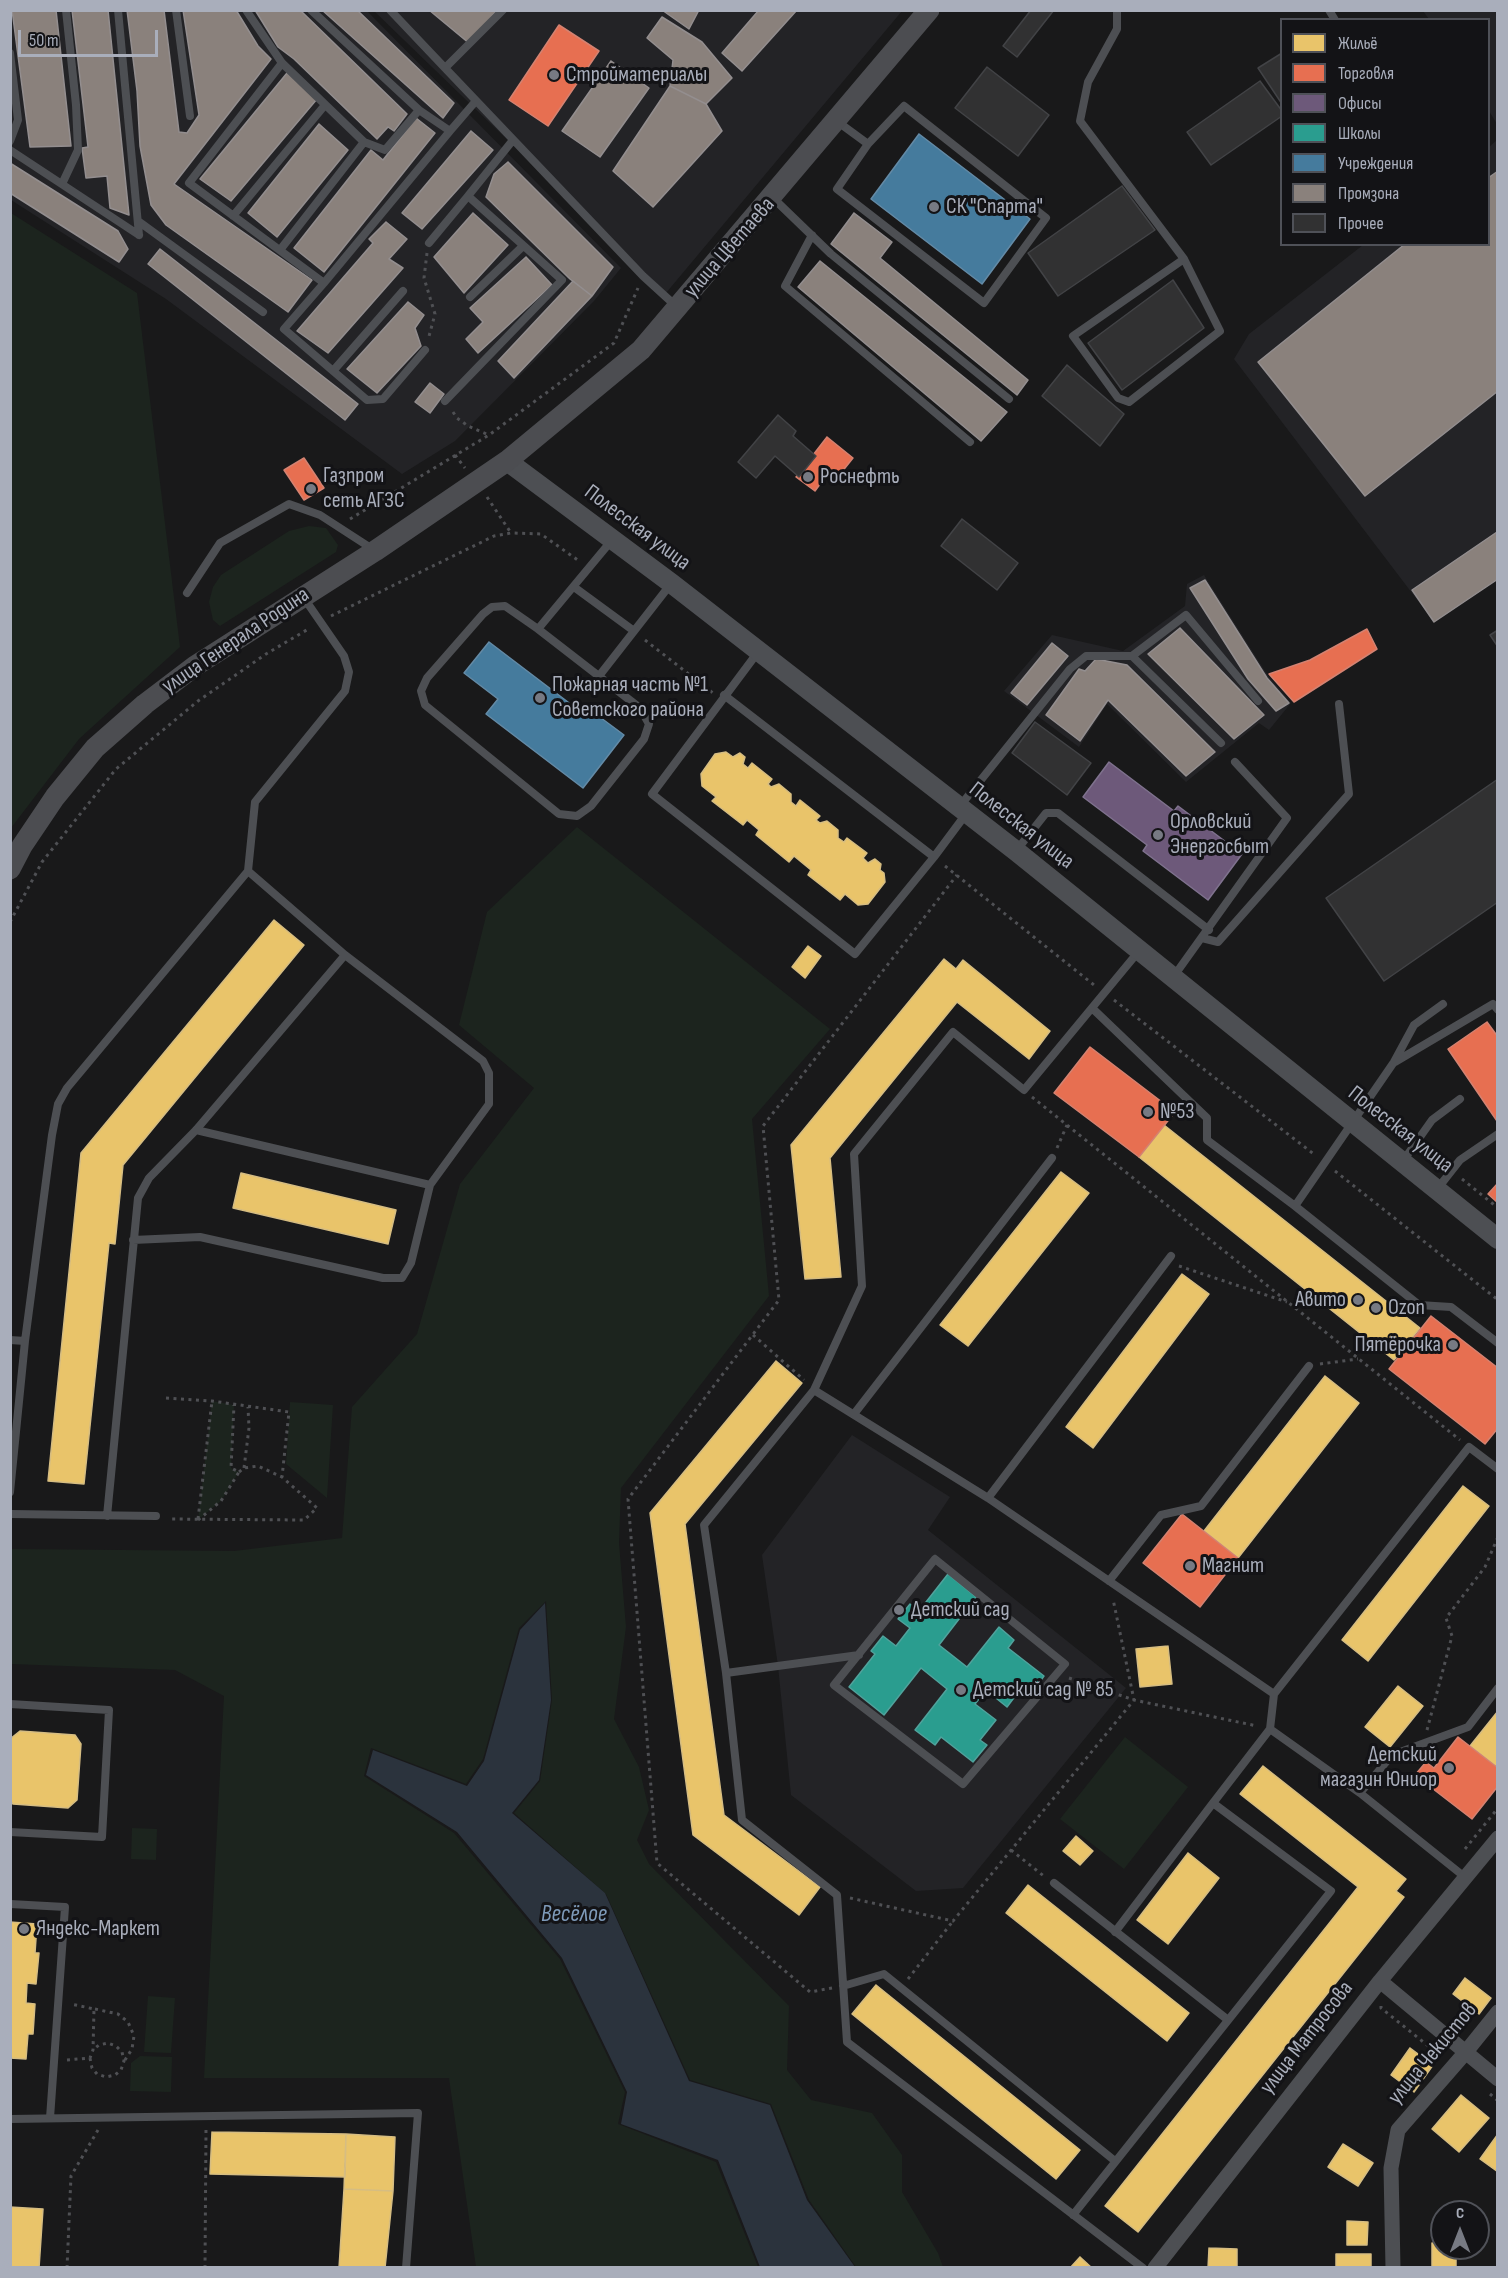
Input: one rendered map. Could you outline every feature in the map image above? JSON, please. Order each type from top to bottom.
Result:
[{"type":"main road","name":"улица Цветаева","points":[[507,461],[641,350],[929,10]]},
{"type":"main road","name":"улица Генерала Родина","points":[[10,869],[22,846],[55,797],[95,748],[145,704],[195,666],[375,551],[507,461]]},
{"type":"street","name":"Полесская улица","points":[[507,461],[671,583],[1016,851],[1497,1239]]},
{"type":"street","name":"улица Матросова","points":[[1155,2268],[1380,1982],[1497,1838]]},
{"type":"street","points":[[1380,1982],[1497,2079]]},
{"type":"street","name":"улица Чекистов","points":[[1393,2268],[1391,2168],[1398,2130],[1465,2053],[1497,2012]]},
{"type":"lane","points":[[62,184],[78,150],[76,105],[66,10]]},
{"type":"lane","points":[[10,150],[139,236],[117,10]]},
{"type":"lane","points":[[176,10],[190,116]]},
{"type":"lane","points":[[246,10],[282,63],[364,142],[385,150],[419,110]]},
{"type":"lane","points":[[311,10],[419,110],[450,131]]},
{"type":"lane","points":[[390,10],[475,102],[643,276],[678,308]]},
{"type":"lane","points":[[445,68],[503,10]]},
{"type":"lane","points":[[1117,10],[1117,30],[1088,82],[1080,121],[1184,259],[1220,331],[1129,402],[1118,398],[1072,336],[1184,259]]},
{"type":"lane","points":[[10,53],[18,120],[10,141]]},
{"type":"lane","points":[[282,63],[189,183],[324,283]]},
{"type":"lane","points":[[425,350],[383,399],[367,400],[284,329],[475,102]]},
{"type":"lane","points":[[233,216],[325,105]]},
{"type":"lane","points":[[904,106],[1046,218],[984,303],[837,189],[868,144],[904,106]]},
{"type":"lane","points":[[836,121],[868,144]]},
{"type":"lane","points":[[429,243],[513,140]]},
{"type":"lane","points":[[280,250],[364,142]]},
{"type":"lane","points":[[445,400],[562,280],[522,247],[468,196]]},
{"type":"lane","points":[[772,198],[831,254],[1009,399]]},
{"type":"lane","points":[[138,221],[263,312]]},
{"type":"lane","points":[[812,236],[786,286],[970,442]]},
{"type":"lane","points":[[470,297],[522,247]]},
{"type":"lane","points":[[333,371],[403,291]]},
{"type":"lane","points":[[187,594],[220,543],[289,504],[320,515],[375,551]]},
{"type":"lane","points":[[538,629],[613,539]]},
{"type":"lane","points":[[599,676],[671,583]]},
{"type":"lane","points":[[574,587],[634,631]]},
{"type":"lane","points":[[10,1492],[25,1341],[58,1104],[67,1088],[248,871],[255,802],[345,691],[349,672],[344,656],[322,621],[302,596]]},
{"type":"lane","points":[[492,606],[505,606],[538,629],[640,708],[649,724],[644,739],[591,806],[578,816],[559,814],[425,705],[421,691],[428,678],[492,606]]},
{"type":"lane","points":[[759,651],[722,697],[652,794],[855,954],[934,858],[963,810],[1070,669],[1086,656],[1132,656],[1186,615],[1258,701]]},
{"type":"lane","points":[[1132,656],[1221,743]]},
{"type":"lane","points":[[722,697],[934,858]]},
{"type":"lane","points":[[1203,938],[1218,942],[1348,794],[1339,704]]},
{"type":"lane","points":[[1173,977],[1209,930],[1287,818],[1234,762]]},
{"type":"lane","points":[[1016,851],[1046,813],[1058,813],[1209,930]]},
{"type":"lane","points":[[134,1240],[200,1237],[383,1278],[402,1278],[411,1263],[430,1185],[489,1104],[489,1073],[483,1061],[345,955],[248,871]]},
{"type":"lane","points":[[1139,951],[1024,1090],[953,1032],[854,1154],[861,1286],[814,1389],[704,1525],[726,1673],[742,1820],[837,1894],[847,2042],[1143,2268]]},
{"type":"lane","points":[[107,1516],[138,1198],[149,1178],[196,1130],[345,955]]},
{"type":"lane","points":[[1295,1206],[1394,1062],[1414,1025],[1443,1004]]},
{"type":"lane","points":[[1394,1062],[1493,1004],[1497,1010]]},
{"type":"lane","points":[[1092,1008],[1207,1118],[1207,1140],[1295,1206],[1419,1305],[1451,1307],[1497,1343]]},
{"type":"lane","points":[[1402,1162],[1432,1120],[1460,1100]]},
{"type":"lane","points":[[196,1130],[430,1185]]},
{"type":"lane","points":[[1437,1190],[1460,1160],[1497,1134]]},
{"type":"lane","points":[[854,1414],[1052,1158]]},
{"type":"lane","points":[[988,1498],[1169,1259]]},
{"type":"lane","points":[[10,1340],[25,1341]]},
{"type":"lane","points":[[1109,1581],[1161,1515],[1201,1506],[1309,1366]]},
{"type":"lane","points":[[814,1389],[988,1498],[1274,1694]]},
{"type":"lane","points":[[1115,1932],[1270,1729],[1274,1694],[1469,1447],[1497,1469]]},
{"type":"lane","points":[[10,1514],[156,1516]]},
{"type":"lane","points":[[935,1559],[1065,1664],[1057,1673],[963,1784],[834,1686],[935,1559]]},
{"type":"lane","points":[[726,1673],[859,1655]]},
{"type":"lane","points":[[1360,1793],[1392,1755],[1468,1727],[1497,1688]]},
{"type":"lane","points":[[10,1704],[109,1710],[102,1837],[10,1832]]},
{"type":"lane","points":[[1270,1729],[1360,1793],[1466,1878]]},
{"type":"lane","points":[[1073,2215],[1331,1891],[1213,1803]]},
{"type":"lane","points":[[1054,1883],[1228,2020]]},
{"type":"lane","points":[[10,1904],[65,1907],[50,2118]]},
{"type":"lane","points":[[843,1986],[884,1974],[1115,2161]]},
{"type":"lane","points":[[10,2119],[418,2113],[406,2268]]},
{"type":"path","points":[[425,350],[435,314],[424,278],[429,243]]},
{"type":"path","points":[[338,526],[489,435],[614,344],[643,276]]},
{"type":"path","points":[[445,400],[457,418],[468,426],[489,435]]},
{"type":"path","points":[[10,922],[42,862],[116,769],[198,701],[266,654],[322,621],[494,536],[511,533],[541,534],[590,568]]},
{"type":"path","points":[[634,631],[722,697]]},
{"type":"path","points":[[934,858],[1497,1300]]},
{"type":"path","points":[[843,1986],[810,1992],[657,1863],[628,1499],[779,1300],[763,1126],[957,875]]},
{"type":"path","points":[[1024,1090],[1469,1447]]},
{"type":"path","points":[[1052,1158],[1068,1125]]},
{"type":"path","points":[[1452,1170],[1497,1208]]},
{"type":"path","points":[[1169,1259],[1289,1303]]},
{"type":"path","points":[[752,1335],[814,1389]]},
{"type":"path","points":[[1309,1366],[1359,1359]]},
{"type":"path","points":[[166,1398],[212,1401],[289,1413],[282,1477]]},
{"type":"path","points":[[198,1520],[212,1401]]},
{"type":"path","points":[[234,1405],[231,1468],[239,1472]]},
{"type":"path","points":[[244,1468],[249,1428],[248,1407]]},
{"type":"path","points":[[156,1516],[174,1520],[198,1520],[304,1520],[317,1508],[282,1477],[258,1466],[244,1468],[239,1472],[221,1501],[198,1520]]},
{"type":"path","points":[[1424,1743],[1452,1636],[1446,1618],[1485,1567],[1497,1537]]},
{"type":"path","points":[[1109,1581],[1134,1700]]},
{"type":"path","points":[[1057,1673],[1134,1700],[1270,1729]]},
{"type":"path","points":[[901,1988],[1134,1700]]},
{"type":"path","points":[[1451,1866],[1497,1808]]},
{"type":"path","points":[[1011,1850],[1054,1883]]},
{"type":"path","points":[[837,1894],[953,1921]]},
{"type":"path","points":[[58,2001],[118,2014],[128,2022],[134,2036],[132,2049],[121,2070],[115,2075],[106,2077],[97,2074],[92,2068],[90,2058],[93,2050],[94,2009]]},
{"type":"path","points":[[93,2050],[99,2045],[108,2043],[116,2046],[122,2052],[124,2061]]},
{"type":"path","points":[[53,2061],[90,2058]]},
{"type":"path","points":[[205,2268],[207,2115]]},
{"type":"path","points":[[67,2267],[71,2176],[105,2117]]},
{"type":"shaded area","points":[[10,11],[367,11],[621,268],[594,301],[455,441],[402,474],[166,299],[11,200]]},
{"type":"shaded area","points":[[374,11],[902,11],[666,293]]},
{"type":"shaded area","points":[[1423,11],[1497,11],[1497,124],[1490,113],[1490,18],[1428,18]]},
{"type":"shaded area","points":[[1497,140],[1497,579],[1434,622],[1234,359],[1249,334],[1362,246],[1490,246],[1490,146]]},
{"type":"shaded area","points":[[11,213],[137,293],[180,647],[79,739],[11,828]]},
{"type":"shaded area","points":[[309,526],[326,528],[338,545],[336,552],[220,626],[213,620],[209,602],[213,587],[221,575],[289,531]]},
{"type":"shaded area","points":[[1204,575],[1268,676],[1291,703],[1269,730],[1259,723],[1186,782],[1107,704],[1079,747],[1004,691],[1052,635],[1123,651],[1185,606],[1187,584]]},
{"type":"shaded area","points":[[577,827],[830,1029],[752,1119],[769,1296],[621,1488],[619,1543],[626,1627],[614,1719],[639,1767],[649,1810],[637,1840],[649,1864],[789,2006],[787,2070],[811,2100],[872,2113],[902,2155],[902,2192],[938,2253],[943,2267],[856,2267],[809,2200],[771,2104],[690,2080],[606,1894],[514,1813],[540,1781],[552,1700],[546,1601],[519,1628],[483,1759],[466,1784],[371,1748],[364,1776],[454,1833],[560,1959],[625,2092],[618,2124],[716,2162],[758,2267],[476,2267],[449,2078],[204,2078],[224,1696],[175,1670],[11,1664],[11,1549],[234,1551],[342,1538],[352,1407],[417,1334],[460,1184],[534,1088],[459,1025],[487,912]]},
{"type":"shaded area","points":[[212,1401],[234,1405],[231,1468],[239,1472],[221,1501],[198,1520]]},
{"type":"shaded area","points":[[290,1402],[333,1405],[327,1498],[286,1464]]},
{"type":"shaded area","name":"Детский сад","points":[[852,1435],[950,1497],[928,1530],[1126,1688],[963,1888],[916,1891],[791,1795],[778,1666],[762,1555]]},
{"type":"shaded area","points":[[1125,1737],[1188,1787],[1124,1869],[1060,1819]]},
{"type":"shaded area","points":[[132,1828],[157,1829],[156,1860],[131,1859]]},
{"type":"shaded area","points":[[148,1996],[175,1998],[171,2053],[144,2052]]},
{"type":"shaded area","points":[[140,2056],[172,2057],[171,2092],[130,2091],[131,2063]]},
{"type":"water","name":"Весёлое","points":[[545,1603],[551,1700],[539,1780],[512,1813],[605,1893],[689,2081],[770,2105],[807,2200],[855,2267],[760,2267],[718,2160],[621,2124],[627,2092],[562,1958],[457,1832],[366,1775],[373,1750],[467,1786],[484,1761],[520,1630]]},
{"type":"building: Жильё","points":[[726,752],[733,757],[740,753],[745,757],[743,764],[748,768],[752,763],[772,779],[768,784],[771,787],[779,784],[791,794],[791,802],[796,806],[800,800],[820,816],[816,820],[820,823],[827,821],[838,830],[838,838],[844,842],[847,838],[867,853],[863,858],[868,863],[875,859],[881,864],[880,870],[884,873],[885,882],[868,904],[858,905],[845,894],[840,900],[808,875],[811,870],[794,856],[789,862],[756,835],[759,830],[747,820],[743,825],[712,801],[716,797],[702,786],[701,774],[715,754]]},
{"type":"building: Жильё","points":[[274,920],[304,945],[123,1165],[115,1244],[109,1243],[84,1484],[48,1481],[81,1153]]},
{"type":"building: Жильё","points":[[808,946],[821,956],[805,978],[792,967]]},
{"type":"building: Жильё","points":[[944,959],[956,969],[963,960],[1050,1031],[1029,1059],[957,1002],[830,1158],[841,1277],[805,1279],[791,1145]]},
{"type":"building: Жильё","points":[[1164,1125],[1420,1328],[1394,1360],[1139,1157]]},
{"type":"building: Жильё","points":[[1061,1172],[1089,1193],[968,1346],[940,1325]]},
{"type":"building: Жильё","points":[[241,1173],[396,1210],[388,1244],[233,1208]]},
{"type":"building: Жильё","points":[[1182,1274],[1209,1294],[1093,1448],[1066,1427]]},
{"type":"building: Жильё","points":[[776,1361],[802,1383],[685,1524],[724,1815],[820,1887],[799,1915],[693,1835],[650,1513]]},
{"type":"building: Жильё","points":[[1325,1376],[1359,1403],[1238,1558],[1204,1531]]},
{"type":"building: Жильё","points":[[1463,1486],[1489,1506],[1368,1661],[1342,1640]]},
{"type":"building: Жильё","points":[[1168,1646],[1172,1684],[1140,1687],[1136,1649]]},
{"type":"building: Жильё","points":[[1398,1686],[1423,1706],[1390,1747],[1365,1727]]},
{"type":"building: Жильё","points":[[1498,1711],[1498,1768],[1470,1746]]},
{"type":"building: Жильё","points":[[20,1731],[75,1735],[81,1744],[77,1800],[68,1808],[13,1804],[10,1800],[10,1739]]},
{"type":"building: Жильё","points":[[1263,1766],[1406,1879],[1396,1891],[1404,1897],[1138,2232],[1105,2206],[1358,1887],[1240,1794]]},
{"type":"building: Жильё","points":[[1076,1836],[1093,1851],[1080,1865],[1063,1851]]},
{"type":"building: Жильё","points":[[1188,1853],[1219,1878],[1168,1944],[1137,1920]]},
{"type":"building: Жильё","points":[[1028,1885],[1189,2013],[1167,2041],[1006,1913]]},
{"type":"building: Жильё","points":[[10,1922],[37,1924],[35,1953],[39,1953],[36,1984],[27,1983],[26,2003],[35,2004],[33,2034],[28,2034],[26,2059],[10,2058]]},
{"type":"building: Жильё","points":[[1465,1978],[1491,1998],[1479,2014],[1453,1994]]},
{"type":"building: Жильё","points":[[876,1985],[1080,2150],[1056,2179],[852,2014]]},
{"type":"building: Жильё","points":[[1410,2048],[1433,2065],[1414,2092],[1391,2075]]},
{"type":"building: Жильё","points":[[1461,2095],[1489,2118],[1459,2152],[1432,2129]]},
{"type":"building: Жильё","points":[[212,2132],[346,2134],[345,2177],[210,2174]]},
{"type":"building: Жильё","points":[[346,2134],[395,2137],[393,2191],[344,2189]]},
{"type":"building: Жильё","points":[[1498,2134],[1498,2172],[1480,2159]]},
{"type":"building: Жильё","points":[[1343,2144],[1373,2163],[1358,2186],[1328,2167]]},
{"type":"building: Жильё","points":[[344,2189],[393,2191],[385,2268],[339,2268]]},
{"type":"building: Жильё","points":[[10,2207],[43,2209],[39,2268],[10,2268]]},
{"type":"building: Жильё","points":[[1347,2221],[1368,2222],[1367,2245],[1347,2245]]},
{"type":"building: Жильё","points":[[1209,2248],[1237,2249],[1237,2268],[1208,2268]]},
{"type":"building: Жильё","points":[[1336,2254],[1371,2254],[1371,2268],[1336,2268]]},
{"type":"building: Жильё","points":[[1080,2257],[1092,2268],[1070,2268]]},
{"type":"building: Жильё","points":[[1432,2260],[1456,2260],[1456,2268],[1432,2268]]},
{"type":"building: Торговля","name":"Стройматериалы","points":[[559,25],[599,51],[548,126],[509,100]]},
{"type":"building: Торговля","points":[[827,437],[853,458],[837,478],[829,472],[815,491],[796,477]]},
{"type":"building: Торговля","points":[[304,458],[324,488],[304,500],[284,470]]},
{"type":"building: Торговля","points":[[1367,629],[1377,649],[1294,702],[1269,674],[1310,660]]},
{"type":"building: Торговля","points":[[1487,1022],[1498,1037],[1497,1121],[1448,1049]]},
{"type":"building: Торговля","points":[[1090,1047],[1175,1112],[1139,1157],[1054,1093]]},
{"type":"building: Торговля","points":[[1498,1183],[1498,1203],[1488,1194]]},
{"type":"building: Торговля","points":[[1431,1316],[1498,1368],[1498,1428],[1485,1444],[1389,1369]]},
{"type":"building: Торговля","points":[[1182,1514],[1238,1558],[1200,1607],[1143,1563]]},
{"type":"building: Торговля","points":[[1458,1737],[1498,1768],[1498,1786],[1472,1819],[1415,1775],[1426,1762],[1434,1768]]},
{"type":"building: Офисы","points":[[1109,762],[1174,811],[1178,806],[1242,854],[1208,900],[1143,851],[1147,845],[1083,797]]},
{"type":"building: Школы","points":[[948,1574],[976,1597],[939,1645],[967,1667],[999,1627],[1014,1640],[1008,1648],[1044,1676],[1031,1694],[1022,1687],[1007,1707],[986,1690],[975,1704],[996,1720],[980,1740],[987,1745],[973,1762],[941,1737],[935,1745],[915,1730],[947,1689],[921,1668],[884,1715],[849,1687],[875,1654],[871,1651],[883,1636],[896,1646],[910,1628],[898,1619],[910,1604],[919,1611]]},
{"type":"building: Учреждения","points":[[919,134],[1030,219],[982,284],[871,199]]},
{"type":"building: Учреждения","points":[[489,642],[585,715],[589,709],[624,735],[583,788],[486,714],[498,699],[464,673]]},
{"type":"building: Промзона","points":[[12,10],[56,10],[71,146],[30,147]]},
{"type":"building: Промзона","points":[[72,10],[108,10],[129,215],[110,208],[107,176],[86,178],[82,148],[88,147]]},
{"type":"building: Промзона","points":[[127,10],[164,10],[179,132],[187,133],[199,115],[183,10],[236,10],[258,46],[271,59],[174,184],[312,280],[288,312],[166,225],[151,205],[140,146],[137,91]]},
{"type":"building: Промзона","points":[[255,10],[300,10],[407,114],[394,131],[388,127],[377,139],[294,59],[278,47]]},
{"type":"building: Промзона","points":[[322,10],[357,10],[454,103],[443,118]]},
{"type":"building: Промзона","points":[[429,10],[497,10],[470,44]]},
{"type":"building: Промзона","points":[[662,10],[699,10],[689,29]]},
{"type":"building: Промзона","points":[[759,10],[797,10],[742,71],[722,53]]},
{"type":"building: Промзона","points":[[662,17],[702,42],[732,78],[706,104],[670,86],[673,60],[647,38]]},
{"type":"building: Промзона","points":[[611,61],[649,88],[600,157],[562,131]]},
{"type":"building: Промзона","points":[[287,73],[317,99],[231,201],[200,179]]},
{"type":"building: Промзона","points":[[670,86],[706,104],[722,131],[653,207],[613,171]]},
{"type":"building: Промзона","points":[[416,118],[435,133],[324,272],[294,248],[371,150],[383,160]]},
{"type":"building: Промзона","points":[[319,124],[348,150],[277,237],[248,213]]},
{"type":"building: Промзона","points":[[471,131],[493,150],[422,229],[402,213]]},
{"type":"building: Промзона","points":[[508,162],[613,267],[592,296],[570,279],[486,197],[494,174]]},
{"type":"building: Промзона","points":[[10,163],[118,231],[128,249],[119,262],[10,193]]},
{"type":"building: Промзона","points":[[1498,171],[1498,391],[1365,496],[1258,362],[1403,246],[1490,246],[1490,177]]},
{"type":"building: Промзона","points":[[473,213],[508,245],[464,293],[434,257]]},
{"type":"building: Промзона","points":[[854,213],[892,242],[880,258],[1028,380],[1017,395],[831,244]]},
{"type":"building: Промзона","points":[[386,222],[407,239],[389,259],[403,268],[328,353],[297,331],[373,243],[369,239]]},
{"type":"building: Промзона","points":[[160,249],[358,404],[345,420],[148,264]]},
{"type":"building: Промзона","points":[[526,257],[552,285],[478,353],[466,339],[483,322],[470,308]]},
{"type":"building: Промзона","points":[[820,261],[1007,412],[981,441],[798,287]]},
{"type":"building: Промзона","points":[[573,281],[592,296],[514,378],[498,361]]},
{"type":"building: Промзона","points":[[408,302],[424,315],[415,328],[421,346],[377,393],[347,369]]},
{"type":"building: Промзона","points":[[430,383],[444,394],[430,413],[415,402]]},
{"type":"building: Промзона","points":[[1497,532],[1498,579],[1434,622],[1412,590]]},
{"type":"building: Промзона","points":[[1205,580],[1267,678],[1289,703],[1276,711],[1248,679],[1190,588]]},
{"type":"building: Промзона","points":[[1180,628],[1264,715],[1234,739],[1148,654]]},
{"type":"building: Промзона","points":[[1052,643],[1068,656],[1027,705],[1011,693]]},
{"type":"building: Промзона","points":[[1096,659],[1127,665],[1215,752],[1186,776],[1108,700],[1080,741],[1046,715],[1079,669],[1085,671]]},
{"type":"building: Прочее","points":[[1031,10],[1054,10],[1017,57],[1003,46]]},
{"type":"building: Прочее","points":[[1280,54],[1280,101],[1258,68]]},
{"type":"building: Прочее","points":[[987,67],[1049,115],[1018,156],[955,108]]},
{"type":"building: Прочее","points":[[1260,81],[1280,108],[1280,117],[1211,165],[1187,132]]},
{"type":"building: Прочее","points":[[1122,186],[1155,230],[1058,296],[1028,253]]},
{"type":"building: Прочее","points":[[1173,280],[1204,328],[1122,390],[1088,343]]},
{"type":"building: Прочее","points":[[1067,365],[1124,414],[1100,446],[1042,396]]},
{"type":"building: Прочее","points":[[778,415],[796,431],[793,436],[816,456],[799,477],[775,456],[756,478],[738,462]]},
{"type":"building: Прочее","points":[[962,519],[1018,563],[997,590],[941,546]]},
{"type":"building: Прочее","points":[[1498,630],[1498,647],[1490,635]]},
{"type":"building: Прочее","points":[[1035,722],[1091,763],[1067,795],[1012,753]]},
{"type":"building: Прочее","points":[[1498,779],[1498,902],[1384,981],[1326,898]]},
{"type":"place","name":"Стройматериалы","points":[[554,75]]},
{"type":"place","name":"СК \"Спарта\"","points":[[934,207]]},
{"type":"place","name":"Роснефть","points":[[808,477]]},
{"type":"place","name":"Газпром сеть АГЗС","points":[[311,489]]},
{"type":"place","name":"Пожарная часть №1 Советского района","points":[[540,698]]},
{"type":"place","name":"Орловский Энергосбыт","points":[[1158,835]]},
{"type":"place","name":"№53","points":[[1148,1112]]},
{"type":"place","name":"Авито","points":[[1358,1300]]},
{"type":"place","name":"Ozon","points":[[1376,1308]]},
{"type":"place","name":"Пятёрочка","points":[[1453,1345]]},
{"type":"place","name":"Магнит","points":[[1190,1566]]},
{"type":"place","name":"Детский сад","points":[[899,1610]]},
{"type":"place","name":"Детский сад № 85","points":[[961,1690]]},
{"type":"place","name":"Детский магазин Юниор","points":[[1449,1768]]},
{"type":"place","name":"Яндекс-Маркет","points":[[24,1929]]}]
